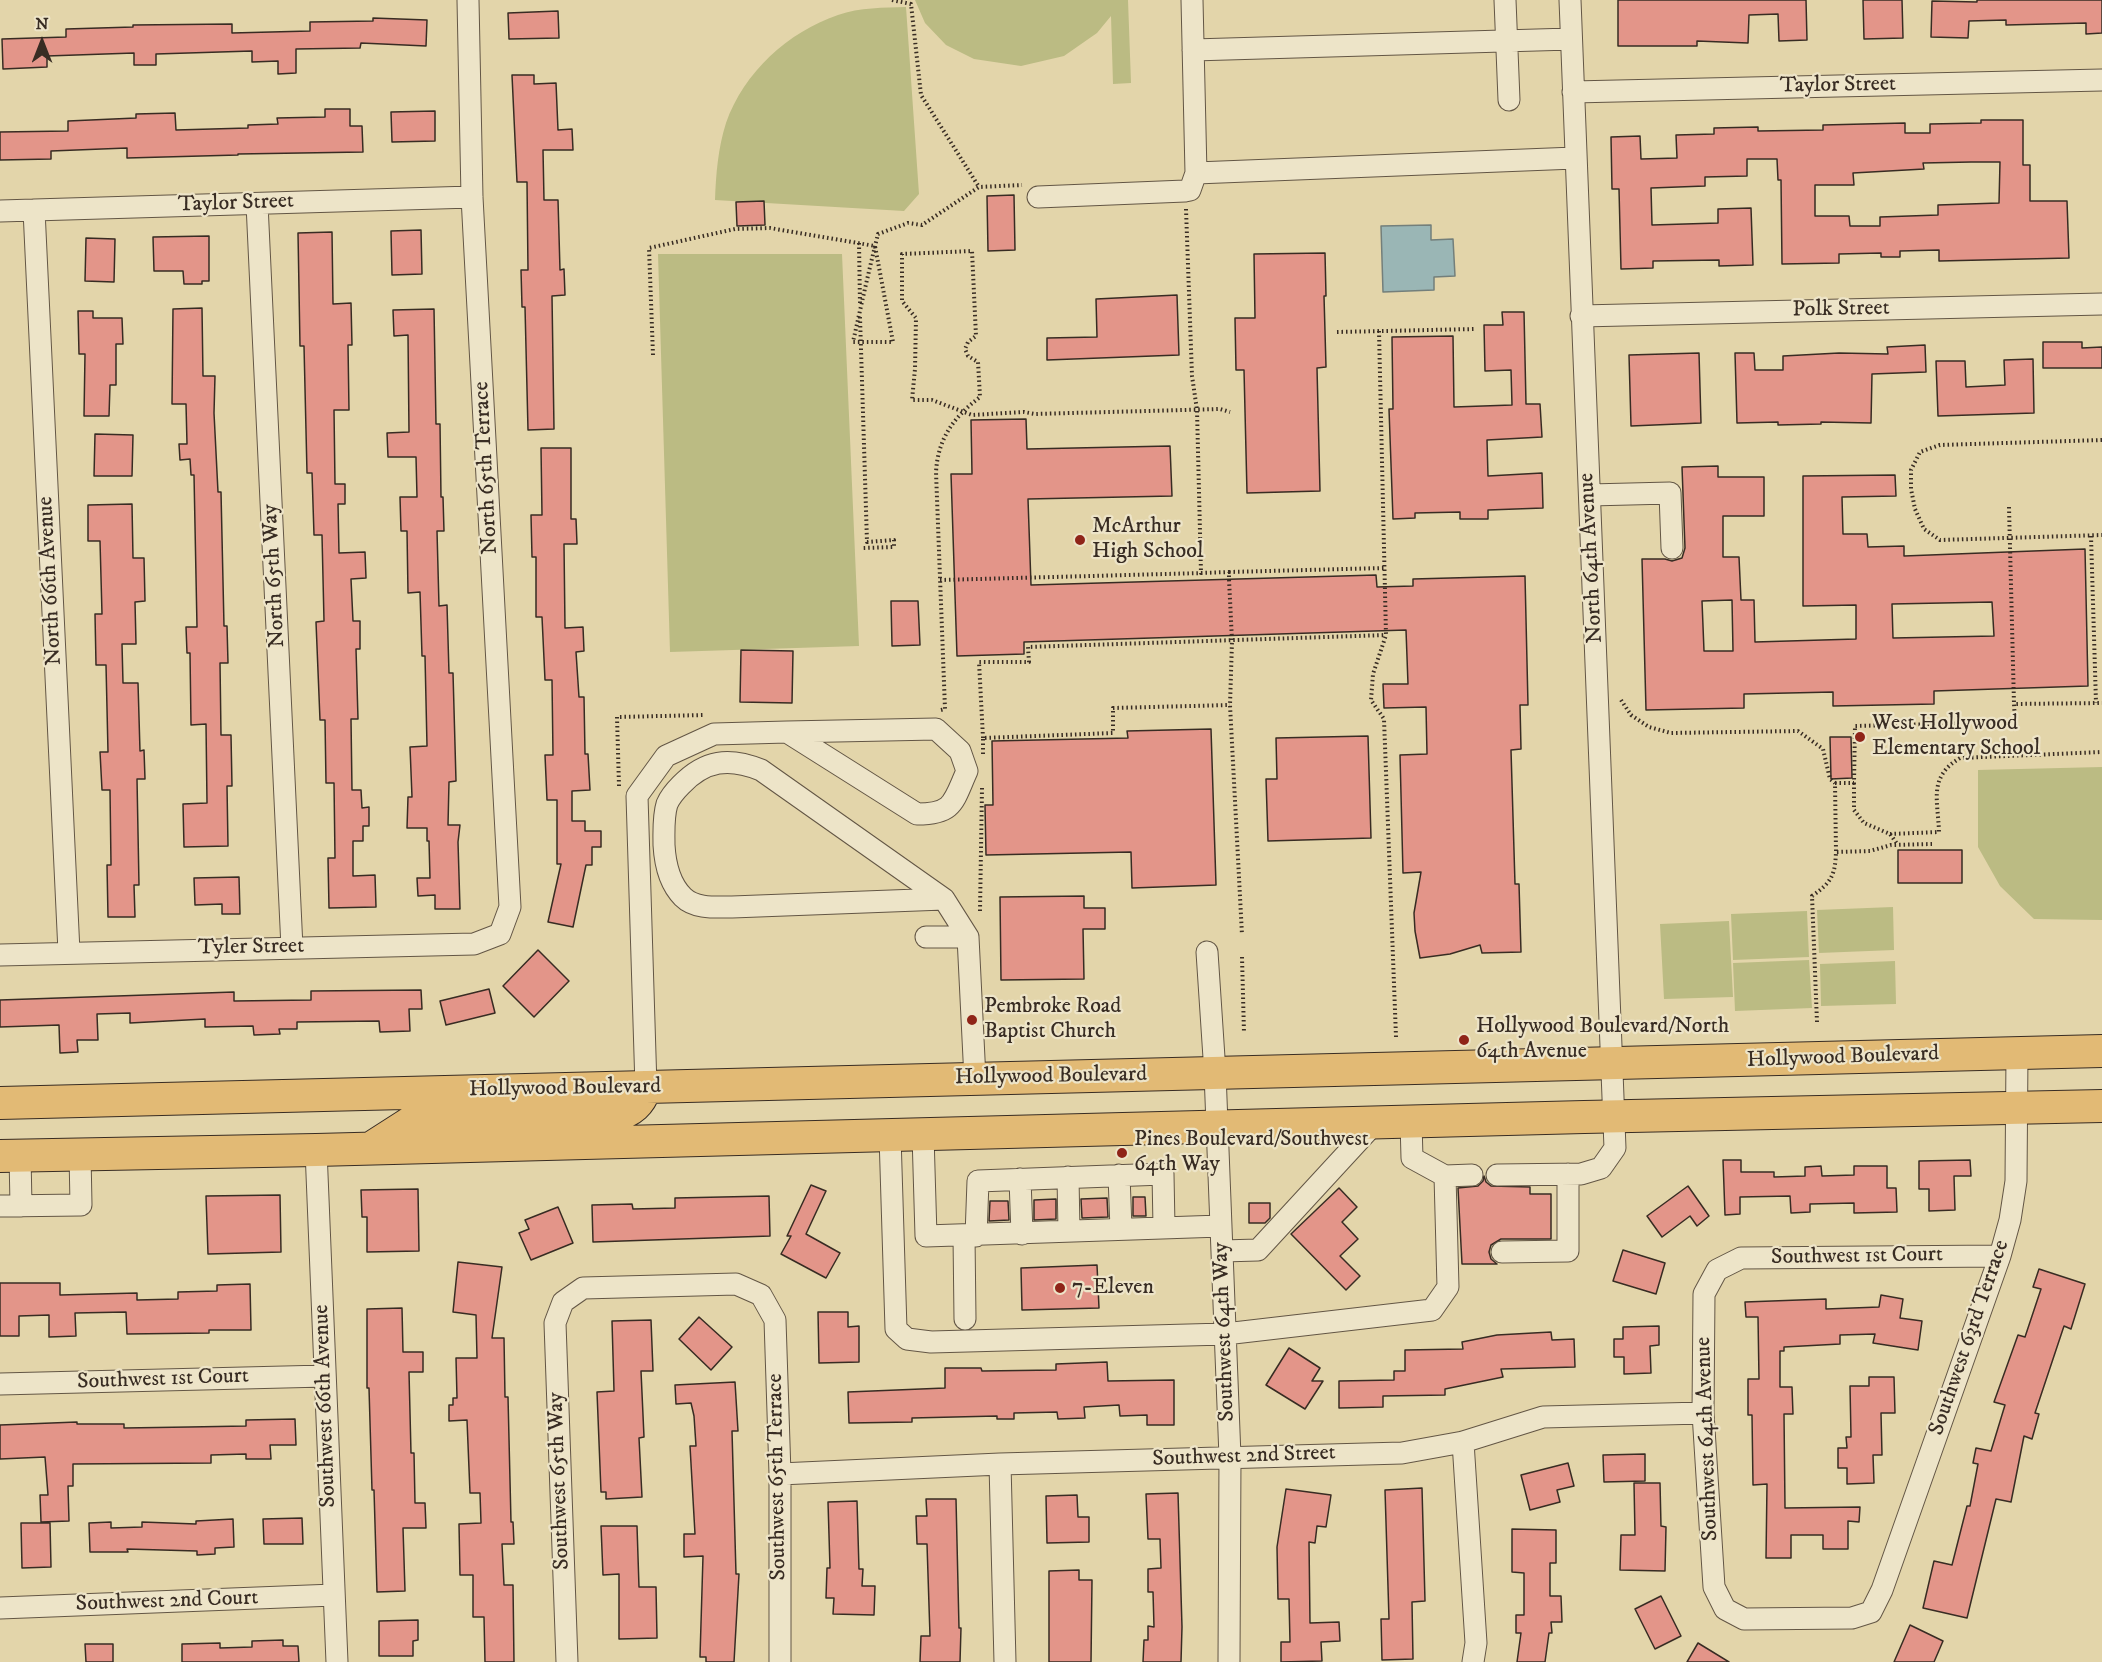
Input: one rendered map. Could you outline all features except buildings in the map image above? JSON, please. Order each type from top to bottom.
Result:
[{"type":"highway","name":"Hollywood Boulevard","points":[[15,1102],[2102,1051]]},
{"type":"highway","points":[[370,1149],[410,1123],[502,1121],[628,1113],[642,1099],[646,1087]]},
{"type":"highway","points":[[0,1119],[15,1102]]},
{"type":"highway","points":[[10,1156],[2102,1106]]},
{"type":"street","name":"North 65th Terrace","points":[[468,0],[472,197],[510,907],[500,934]]},
{"type":"street","points":[[1032,191],[1190,190],[1196,173],[1192,0]]},
{"type":"street","points":[[1505,0],[1509,100]]},
{"type":"street","name":"North 64th Avenue","points":[[1497,1175],[1581,1174],[1601,1168],[1615,1148],[1570,0]]},
{"type":"street","points":[[1193,50],[1571,39]]},
{"type":"street","name":"Taylor Street","points":[[1573,93],[2102,80]]},
{"type":"street","points":[[1196,173],[1575,158]]},
{"type":"street","name":"Taylor Street","points":[[0,211],[472,197]]},
{"type":"street","name":"North 65th Way","points":[[257,204],[292,948]]},
{"type":"street","name":"North 66th Avenue","points":[[34,210],[69,952]]},
{"type":"street","name":"Polk Street","points":[[1581,316],[2102,304]]},
{"type":"street","points":[[1590,495],[1670,493],[1672,548]]},
{"type":"street","points":[[646,1087],[636,796],[666,756],[714,734],[787,732],[936,729],[960,751],[968,771],[952,806],[936,814],[917,814],[787,732]]},
{"type":"street","points":[[944,899],[732,907],[703,906],[684,898],[673,882],[665,861],[663,828],[668,803],[677,788],[692,773],[725,762],[744,763],[760,770],[944,899],[968,937],[975,1079]]},
{"type":"street","name":"Tyler Street","points":[[0,955],[474,944],[500,934]]},
{"type":"street","points":[[926,938],[968,937]]},
{"type":"street","name":"Southwest 64th Way","points":[[1207,952],[1215,1073],[1230,1457],[1229,1662]]},
{"type":"street","name":"Southwest 63rd Terrace","points":[[1725,1609],[1743,1619],[1852,1618],[1871,1612],[1882,1590],[2000,1256],[2010,1220],[2016,1181],[2017,1054]]},
{"type":"street","points":[[1411,1122],[1412,1158],[1445,1176],[1472,1175]]},
{"type":"street","points":[[1222,1251],[1258,1250],[1375,1123]]},
{"type":"street","points":[[922,1135],[926,1236],[1221,1226]]},
{"type":"street","points":[[890,1136],[896,1329],[907,1339],[931,1342],[1225,1334],[1432,1310],[1448,1287],[1445,1176]]},
{"type":"street","name":"Southwest 66th Avenue","points":[[316,1150],[337,1662]]},
{"type":"street","points":[[10,1156],[10,1206],[81,1205],[80,1154]]},
{"type":"street","points":[[965,1318],[970,1236],[978,1181],[1163,1174],[1164,1227]]},
{"type":"street","points":[[1502,1252],[1568,1251],[1568,1174]]},
{"type":"street","points":[[1119,1175],[1121,1229]]},
{"type":"street","points":[[1068,1177],[1069,1231]]},
{"type":"street","points":[[1020,1179],[1022,1234]]},
{"type":"street","name":"Southwest 1st Court","points":[[1717,1270],[1741,1258],[2000,1256]]},
{"type":"street","name":"Southwest 64th Avenue","points":[[1717,1270],[1704,1294],[1703,1413],[1714,1587],[1725,1609]]},
{"type":"street","name":"Southwest 65th Terrace","points":[[563,1302],[583,1288],[736,1284],[760,1295],[775,1320],[780,1474],[780,1662]]},
{"type":"street","name":"Southwest 65th Way","points":[[563,1302],[555,1323],[567,1662]]},
{"type":"street","name":"Southwest 1st Court","points":[[0,1384],[325,1376]]},
{"type":"street","name":"Southwest 2nd Street","points":[[780,1474],[1000,1464],[1402,1453],[1463,1442],[1543,1417],[1703,1413]]},
{"type":"street","points":[[1463,1442],[1476,1643],[1473,1662]]},
{"type":"street","points":[[1000,1464],[1005,1662]]},
{"type":"street","name":"Southwest 2nd Court","points":[[0,1608],[334,1595]]},
{"type":"path","points":[[892,0],[911,4],[921,95],[980,187]]},
{"type":"path","points":[[875,246],[893,342],[853,342],[860,310],[875,246],[878,234],[908,223],[922,225],[980,187],[1032,191]]},
{"type":"path","points":[[653,355],[649,248],[735,229],[770,228],[875,246]]},
{"type":"path","points":[[859,243],[867,542],[894,540],[894,547],[863,548]]},
{"type":"path","points":[[980,397],[978,362],[968,356],[965,349],[968,342],[976,336],[972,251],[902,254],[902,301],[915,318],[915,369],[912,400],[932,400],[972,415],[1220,409],[1230,412]]},
{"type":"path","points":[[1337,332],[1475,329]]},
{"type":"path","points":[[1379,331],[1386,635],[1373,674],[1371,700],[1384,719],[1396,1037]]},
{"type":"path","points":[[1192,376],[1197,410],[1201,573]]},
{"type":"path","points":[[2102,440],[1940,445],[1920,452],[1911,470],[1911,489],[1915,509],[1924,529],[1940,540],[2102,536]]},
{"type":"path","points":[[2009,507],[2015,722],[1855,726],[1854,810],[1864,823],[1890,834],[1939,832],[1937,782],[1949,764],[1960,758],[2102,752]]},
{"type":"path","points":[[2014,704],[2099,703],[2091,536]]},
{"type":"path","points":[[940,580],[1384,568]]},
{"type":"path","points":[[1201,573],[1229,572],[1232,641],[1230,705],[1242,935]]},
{"type":"path","points":[[982,761],[980,662],[1029,662],[1028,647],[1386,635]]},
{"type":"path","points":[[1621,700],[1631,715],[1649,727],[1671,733],[1798,731],[1823,749],[1830,780],[1834,783],[1854,783]]},
{"type":"path","points":[[983,738],[1113,733],[1113,708],[1230,705]]},
{"type":"path","points":[[1817,1022],[1812,896],[1826,886],[1835,872],[1834,783]]},
{"type":"path","points":[[980,911],[982,784]]},
{"type":"path","points":[[1890,834],[1898,845]]},
{"type":"path","points":[[1836,852],[1870,851],[1898,845],[1932,844]]},
{"type":"path","points":[[1242,957],[1244,1033]]},
{"type":"green space","points":[[915,0],[1128,0],[1131,83],[1113,84],[1111,16],[1097,33],[1064,56],[1021,66],[974,59],[946,45],[925,23]]},
{"type":"green space","points":[[906,7],[919,194],[904,211],[715,200],[718,161],[726,123],[744,87],[770,56],[802,32],[846,12]]},
{"type":"green space","points":[[658,254],[842,254],[859,646],[670,652]]},
{"type":"green space","points":[[2102,767],[2102,920],[2034,919],[2000,886],[1978,847],[1978,770]]},
{"type":"green space","points":[[1893,907],[1894,950],[1819,953],[1817,910]]},
{"type":"green space","points":[[1807,911],[1809,957],[1733,960],[1731,914]]},
{"type":"green space","points":[[1729,921],[1733,997],[1664,999],[1660,924]]},
{"type":"green space","points":[[1809,960],[1812,1008],[1735,1011],[1733,963]]},
{"type":"green space","points":[[1895,961],[1896,1004],[1821,1006],[1820,964]]},
{"type":"water","points":[[1431,225],[1431,240],[1453,239],[1455,276],[1434,277],[1434,290],[1383,292],[1381,226]]},
{"type":"place","name":"McArthur High School","points":[[1080,540]]},
{"type":"place","name":"West Hollywood Elementary School","points":[[1860,737]]},
{"type":"place","name":"Pembroke Road Baptist Church","points":[[972,1020]]},
{"type":"place","name":"Hollywood Boulevard/North 64th Avenue","points":[[1464,1040]]},
{"type":"place","name":"Pines Boulevard/Southwest 64th Way","points":[[1122,1153]]},
{"type":"place","name":"7-Eleven","points":[[1060,1288]]}]
